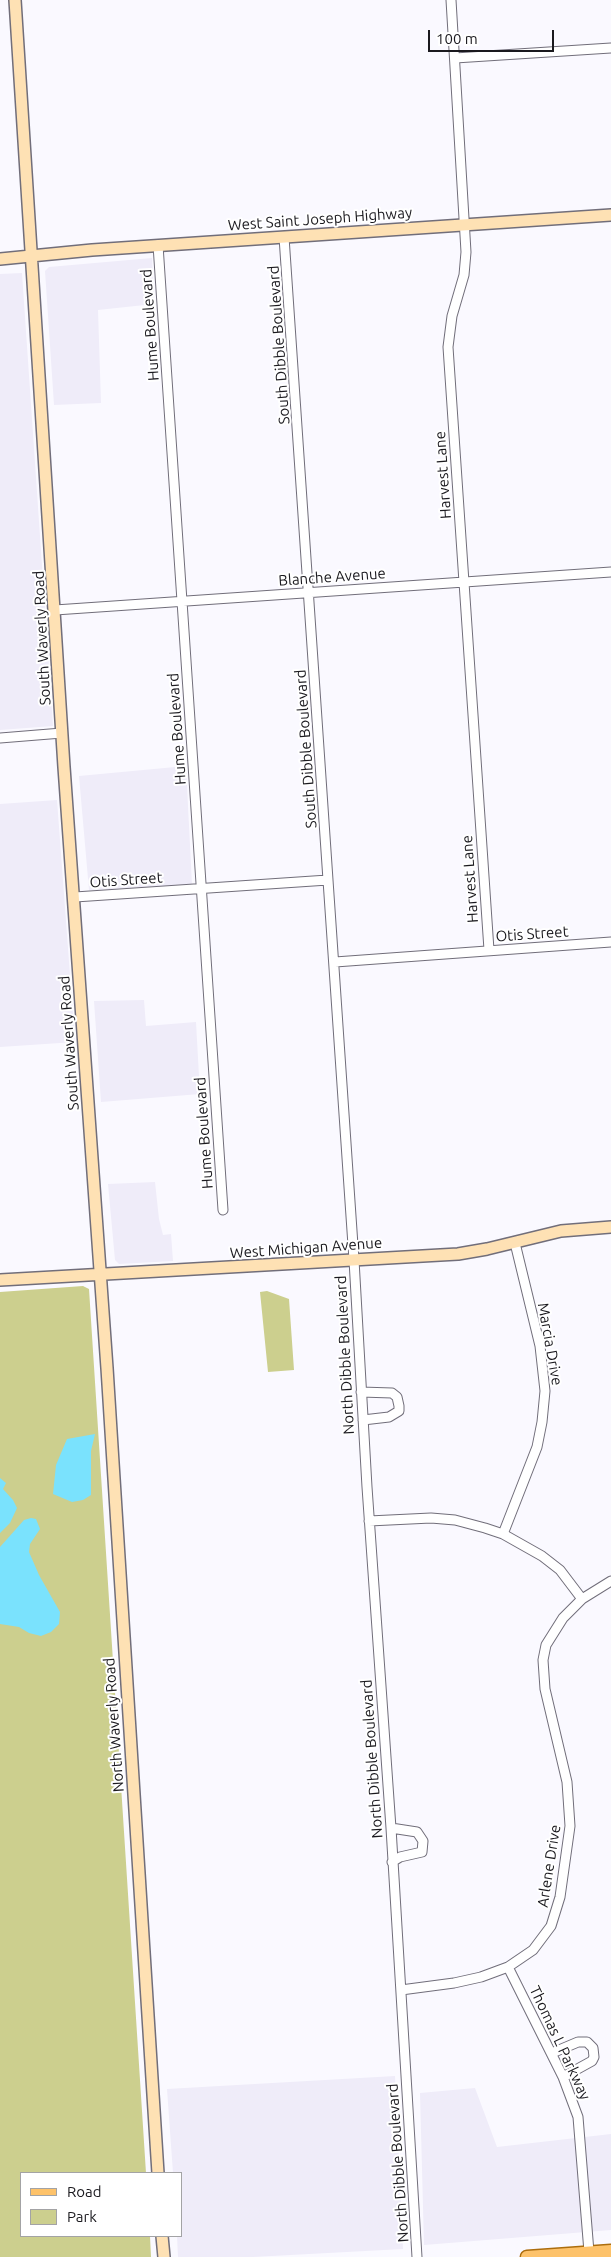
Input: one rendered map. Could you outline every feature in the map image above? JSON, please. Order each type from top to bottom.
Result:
[{"type":"main road","name":"South Waverly Road","points":[[15,0],[62,733],[100,1275]]},
{"type":"main road","name":"West Saint Joseph Highway","points":[[0,259],[158,245],[611,215]]},
{"type":"main road","name":"West Michigan Avenue","points":[[0,1280],[458,1254],[561,1232],[611,1227]]},
{"type":"main road","name":"North Waverly Road","points":[[100,1275],[158,2172]]},
{"type":"main road","points":[[162,2237],[164,2257]]},
{"type":"main road","points":[[527,2257],[611,2251]]},
{"type":"street","name":"Harvest Lane","points":[[451,0],[466,224],[464,275],[452,316],[448,347],[489,950]]},
{"type":"street","points":[[455,58],[611,48]]},
{"type":"street","name":"South Dibble Boulevard","points":[[284,236],[310,593],[354,1260]]},
{"type":"street","name":"Hume Boulevard","points":[[158,245],[222,1210]]},
{"type":"street","name":"Blanche Avenue","points":[[55,610],[611,572]]},
{"type":"street","points":[[0,738],[62,733]]},
{"type":"street","name":"Otis Street","points":[[75,897],[328,880]]},
{"type":"street","name":"Otis Street","points":[[334,962],[611,942]]},
{"type":"street","name":"Marcia Drive","points":[[503,1534],[537,1446],[545,1391],[540,1346],[515,1243]]},
{"type":"street","name":"North Dibble Boulevard","points":[[354,1260],[369,1521],[391,1828],[418,2257]]},
{"type":"street","points":[[361,1392],[392,1394],[397,1397],[400,1406],[399,1410],[389,1416],[363,1420]]},
{"type":"street","points":[[369,1521],[431,1518],[455,1520],[503,1534],[542,1556],[560,1570],[582,1599]]},
{"type":"street","name":"Arlene Drive","points":[[401,1990],[454,1983],[481,1977],[508,1967],[533,1950],[551,1926],[560,1897],[570,1826],[569,1802],[561,1752],[545,1689],[543,1660],[546,1645],[563,1618],[582,1599],[611,1581]]},
{"type":"street","points":[[391,1828],[417,1832],[423,1841],[422,1852],[400,1857],[392,1862]]},
{"type":"street","name":"Thomas L Parkway","points":[[508,1967],[552,2053],[578,2116],[589,2252]]},
{"type":"street","points":[[552,2053],[578,2042],[587,2042],[593,2048],[594,2057],[592,2062],[563,2077]]},
{"type":"shaded area","points":[[152,258],[154,304],[98,310],[101,403],[54,405],[45,271],[49,267]]},
{"type":"shaded area","points":[[22,273],[53,726],[0,730],[0,274]]},
{"type":"shaded area","points":[[186,766],[192,885],[89,890],[79,776]]},
{"type":"shaded area","points":[[57,800],[75,1042],[0,1047],[0,804]]},
{"type":"shaded area","points":[[144,1000],[146,1026],[196,1022],[200,1094],[101,1102],[94,1001]]},
{"type":"shaded area","points":[[155,1182],[159,1219],[163,1235],[171,1234],[173,1261],[119,1264],[115,1260],[108,1184]]},
{"type":"shaded area","points":[[395,2076],[403,2249],[253,2257],[178,2257],[177,2237],[182,2237],[182,2172],[173,2172],[167,2089]]},
{"type":"shaded area","points":[[475,2088],[497,2147],[611,2134],[611,2230],[424,2245],[420,2093]]},
{"type":"green space","points":[[83,1286],[89,1289],[146,2172],[20,2172],[20,2237],[150,2237],[151,2257],[0,2257],[0,1292]]},
{"type":"green space","points":[[267,1291],[289,1299],[294,1370],[268,1372],[260,1292]]},
{"type":"water","points":[[95,1434],[91,1451],[91,1495],[83,1500],[72,1502],[53,1494],[56,1465],[67,1439]]},
{"type":"water","points":[[0,1478],[6,1483],[3,1489],[13,1500],[17,1508],[10,1523],[0,1533]]},
{"type":"water","points":[[36,1519],[40,1529],[30,1544],[29,1552],[39,1575],[60,1612],[59,1624],[51,1632],[41,1636],[29,1633],[19,1627],[0,1624],[0,1547],[24,1520]]}]
